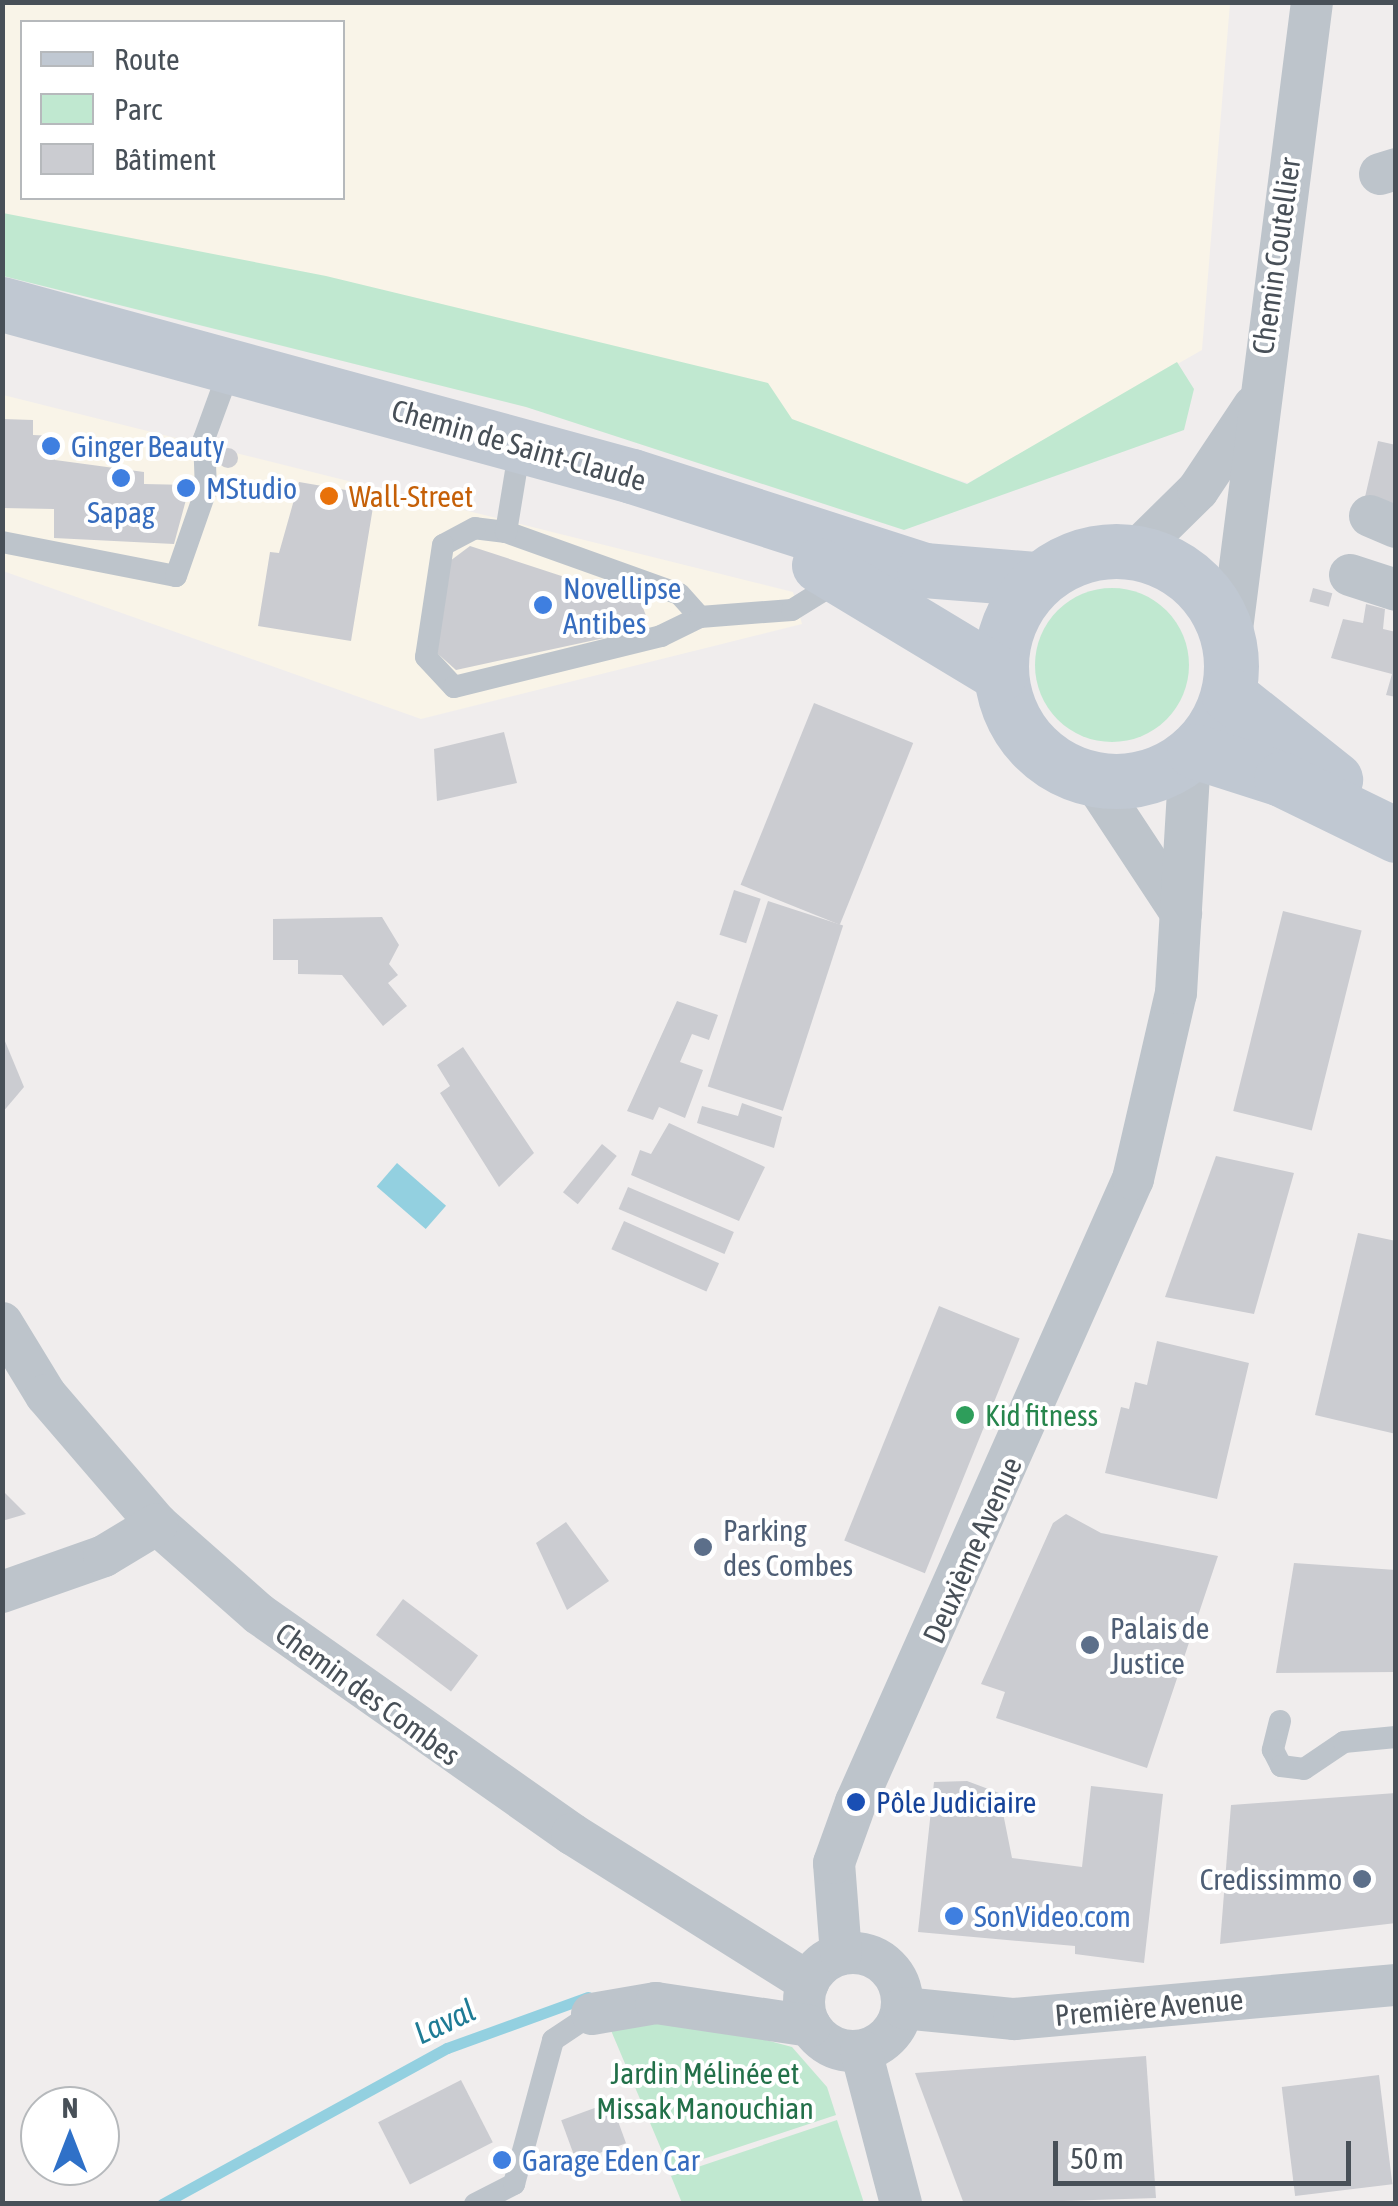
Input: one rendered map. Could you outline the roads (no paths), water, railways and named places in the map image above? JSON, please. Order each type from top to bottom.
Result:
[{"type":"street","name":"Chemin Coutellier","points":[[1290,2],[1296,106]]},
{"type":"street","name":"Chemin Coutellier","points":[[1229,670],[1253,514],[1254,406],[1312,2]]},
{"type":"street","name":"Chemin de Saint-Claude","points":[[2,304],[632,476],[924,570],[1035,578]]},
{"type":"street","name":"Chemin de Saint-Claude","points":[[2,324],[517,465],[846,576],[1000,674]]},
{"type":"street","name":"Chemin Coutellier","points":[[1134,552],[1198,490],[1254,406]]},
{"type":"street","points":[[1182,914],[1092,778],[1029,742],[1000,674],[1012,616],[1035,578],[1076,558],[1134,552],[1197,584],[1229,670],[1296,753],[1396,816]]},
{"type":"street","points":[[1350,575],[1396,590]]},
{"type":"street","points":[[1092,778],[1144,778],[1192,753],[1229,670]]},
{"type":"street","points":[[1192,753],[1281,779],[1396,835]]},
{"type":"street","name":"Deuxième Avenue","points":[[841,1954],[834,1863],[856,1802],[1133,1178],[1162,1076],[1182,914],[1192,753]]},
{"type":"street","name":"Chemin des Combes","points":[[2,1322],[46,1395],[157,1524],[332,1672],[808,1982]]},
{"type":"street","points":[[2,1592],[104,1556],[157,1524]]},
{"type":"street","points":[[592,2014],[656,2003],[810,2026],[831,2046],[860,2051],[889,2036],[903,2008],[886,1965],[841,1954],[808,1982],[810,2026]]},
{"type":"street","name":"Première Avenue","points":[[903,2008],[1014,2020],[1396,1986]]},
{"type":"street","points":[[860,2051],[900,2204]]},
{"type":"lane","points":[[2,542],[176,576],[206,490],[204,439],[223,387]]},
{"type":"lane","points":[[506,532],[517,465]]},
{"type":"lane","points":[[700,617],[679,594],[506,532],[475,528],[443,545],[426,657],[454,687],[661,636],[700,617],[792,610],[846,576]]},
{"type":"lane","points":[[1280,1721],[1273,1750],[1281,1766],[1304,1770],[1344,1742],[1396,1737]]},
{"type":"lane","points":[[475,2204],[514,2184],[553,2040],[592,2014]]},
{"type":"water","points":[[397,1163],[446,1206],[426,1229],[377,1186]]},
{"type":"waterway","name":"Laval","points":[[162,2204],[447,2048],[588,1997]]},
{"type":"place","name":"Ginger Beauty","points":[[51,446]]},
{"type":"place","name":"Sapag","points":[[121,478]]},
{"type":"place","name":"MStudio","points":[[186,488]]},
{"type":"place","name":"Wall-Street","points":[[329,496]]},
{"type":"place","name":"Novellipse Antibes","points":[[543,605]]},
{"type":"place","name":"Kid fitness","points":[[965,1415]]},
{"type":"place","name":"Parking des Combes","points":[[703,1547]]},
{"type":"place","name":"Palais de Justice","points":[[1090,1645]]},
{"type":"place","name":"Pôle Judiciaire","points":[[856,1802]]},
{"type":"place","name":"Credissimmo","points":[[1362,1879]]},
{"type":"place","name":"SonVideo.com","points":[[954,1916]]},
{"type":"place","name":"Garage Eden Car","points":[[502,2160]]},
{"type":"park label","name":"Jardin Mélinée et Missak Manouchian","points":[[705,2090]]}]
